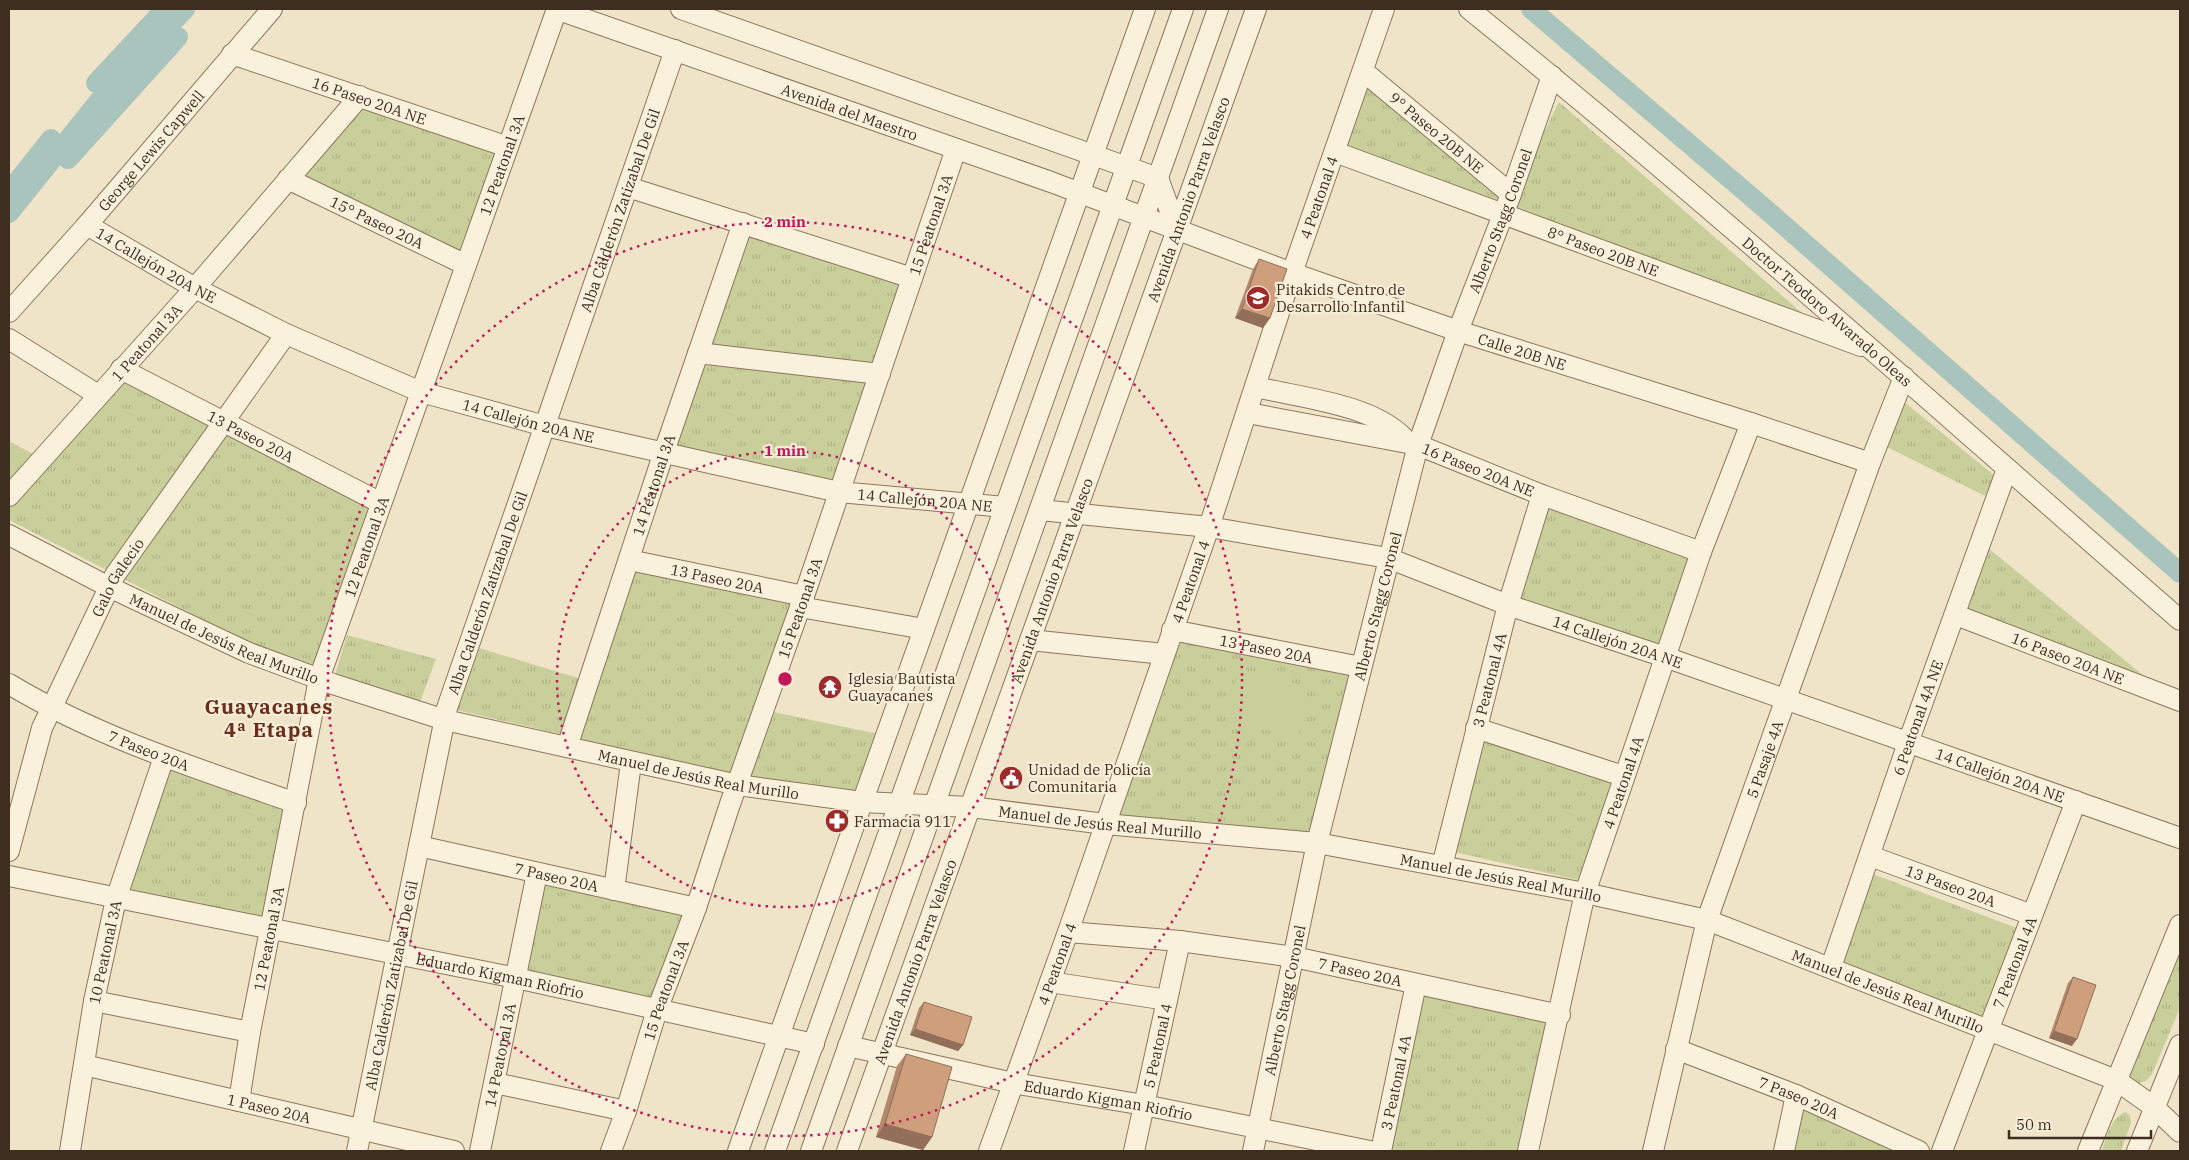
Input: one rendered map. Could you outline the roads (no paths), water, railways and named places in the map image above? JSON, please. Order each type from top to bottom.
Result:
[{"type":"street","name":"George Lewis Capwell","points":[[9,312],[87,225],[272,9]]},
{"type":"street","name":"Avenida del Maestro","points":[[556,9],[1079,192],[1144,217]]},
{"type":"street","name":"12 Peatonal 3A","points":[[239,1101],[250,1032],[272,929],[319,679],[556,9]]},
{"type":"street","points":[[680,9],[1158,178]]},
{"type":"street","points":[[738,1151],[1145,9]]},
{"type":"street","points":[[776,1151],[1183,9]]},
{"type":"street","points":[[811,1151],[1218,9]]},
{"type":"street","name":"Avenida Antonio Parra Velasco","points":[[846,1151],[883,1054],[1256,9]]},
{"type":"street","name":"4 Peatonal 4","points":[[989,1151],[1068,932],[1209,527],[1248,413],[1292,273],[1384,9]]},
{"type":"street","name":"Doctor Teodoro Alvarado Oleas","points":[[1469,9],[1552,76],[1873,350],[2180,620]]},
{"type":"street","name":"Alba Calderón Zatizabal De Gil","points":[[357,1151],[445,720],[675,50]]},
{"type":"street","name":"16 Paseo 20A NE","points":[[232,54],[508,147]]},
{"type":"street","name":"9° Paseo 20B NE","points":[[1363,71],[1511,194]]},
{"type":"street","name":"Alberto Stagg Coronel","points":[[1253,1151],[1317,843],[1388,558],[1413,443],[1511,194],[1552,76]]},
{"type":"street","name":"1 Peatonal 3A","points":[[9,496],[98,394],[195,288],[360,96]]},
{"type":"street","name":"15 Peatonal 3A","points":[[611,1151],[626,1111],[657,1010],[696,908],[956,149]]},
{"type":"street","name":"8° Paseo 20B NE","points":[[1334,152],[1873,350]]},
{"type":"street","points":[[1158,178],[1177,230]]},
{"type":"street","name":"15° Paseo 20A","points":[[288,179],[466,265]]},
{"type":"street","points":[[628,187],[912,278]]},
{"type":"street","name":"Calle 20B NE","points":[[1144,217],[1292,273],[1458,331],[1751,423],[1870,463]]},
{"type":"street","name":"14 Peatonal 3A","points":[[567,748],[664,452],[743,224]]},
{"type":"street","name":"14 Callejón 20A NE","points":[[87,225],[195,288],[286,334],[421,392],[545,426],[839,492],[1005,507]]},
{"type":"street","name":"Galo Galecio","points":[[9,852],[14,810],[42,728],[115,575],[286,334]]},
{"type":"street","points":[[9,339],[98,394]]},
{"type":"street","points":[[698,353],[880,374]]},
{"type":"street","name":"13 Paseo 20A","points":[[121,369],[381,503]]},
{"type":"street","name":"5 Pasaje 4A","points":[[1653,1151],[1707,920],[1870,463],[1904,378]]},
{"type":"street","points":[[1256,387],[1354,410],[1398,431],[1413,443]]},
{"type":"street","name":"16 Paseo 20A NE","points":[[1248,413],[1413,443],[1542,494],[1701,552]]},
{"type":"street","name":"4 Peatonal 4A","points":[[1528,1151],[1560,1015],[1585,893],[1701,552],[1751,423]]},
{"type":"street","name":"6 Peatonal 4A NE","points":[[1831,967],[1908,743],[1956,615],[2007,469]]},
{"type":"street","name":"3 Peatonal 4A","points":[[1442,866],[1508,605],[1542,494]]},
{"type":"street","name":"14 Callejón 20A NE","points":[[1040,510],[1209,527],[1388,558],[1508,605],[1787,699],[2180,838]]},
{"type":"street","name":"Manuel de Jesús Real Murillo","points":[[9,535],[110,587],[249,653],[319,679],[445,720],[631,763],[738,785],[862,802],[971,807],[1105,824],[1317,843],[1585,893],[1707,920],[2116,1080],[2154,1106],[2180,1132]]},
{"type":"street","name":"13 Paseo 20A","points":[[629,560],[924,630]]},
{"type":"street","name":"16 Paseo 20A NE","points":[[1956,615],[2180,701]]},
{"type":"street","name":"13 Paseo 20A","points":[[1172,630],[1361,667]]},
{"type":"street","points":[[1030,640],[1164,654]]},
{"type":"street","name":"7 Paseo 20A","points":[[9,684],[50,708],[164,757],[296,803]]},
{"type":"street","points":[[1476,728],[1624,776]]},
{"type":"street","name":"10 Peatonal 3A","points":[[70,1151],[94,1002],[116,899],[164,757]]},
{"type":"street","points":[[614,890],[631,763]]},
{"type":"street","name":"7 Peatonal 4A","points":[[1942,1151],[2076,801]]},
{"type":"street","name":"7 Paseo 20A","points":[[419,846],[696,908]]},
{"type":"street","name":"13 Paseo 20A","points":[[1870,856],[2032,915]]},
{"type":"street","name":"14 Peatonal 3A","points":[[480,1151],[537,873]]},
{"type":"street","name":"Eduardo Kigman Riofrio","points":[[9,876],[516,978],[814,1044]]},
{"type":"street","points":[[2088,1151],[2180,925]]},
{"type":"street","name":"7 Paseo 20A","points":[[1068,932],[1180,941],[1294,957],[1560,1015]]},
{"type":"street","name":"5 Peatonal 4","points":[[1134,1151],[1180,941]]},
{"type":"street","points":[[1050,982],[1167,1000]]},
{"type":"street","name":"3 Peatonal 4A","points":[[1380,1151],[1416,984]]},
{"type":"street","points":[[94,1002],[250,1032]]},
{"type":"street","points":[[2137,1151],[2180,1045]]},
{"type":"street","name":"Eduardo Kigman Riofrio","points":[[848,1046],[1013,1083],[1144,1105],[1370,1151]]},
{"type":"street","name":"7 Paseo 20A","points":[[1676,1049],[1796,1095],[1920,1151]]},
{"type":"street","name":"1 Paseo 20A","points":[[84,1065],[454,1151]]},
{"type":"street","points":[[495,1083],[626,1111]]},
{"type":"street","points":[[1784,1151],[1796,1095]]},
{"type":"waterway","points":[[96,83],[165,9]]},
{"type":"waterway","points":[[9,213],[103,96],[185,9]]},
{"type":"waterway","points":[[1531,9],[1762,206],[2180,573]]},
{"type":"waterway","points":[[68,159],[178,37]]},
{"type":"waterway","points":[[9,192],[51,139]]},
{"type":"place","name":"Pitakids Centro de Desarrollo Infantil","points":[[1258,298]]},
{"type":"place","name":"Iglesia Bautista Guayacanes","points":[[830,687]]},
{"type":"place","name":"Unidad de Policía Comunitaria","points":[[1011,778]]},
{"type":"place","name":"Farmacia 911","points":[[837,821]]},
{"type":"district","name":"Guayacanes 4ª Etapa","points":[[269,718]]}]
